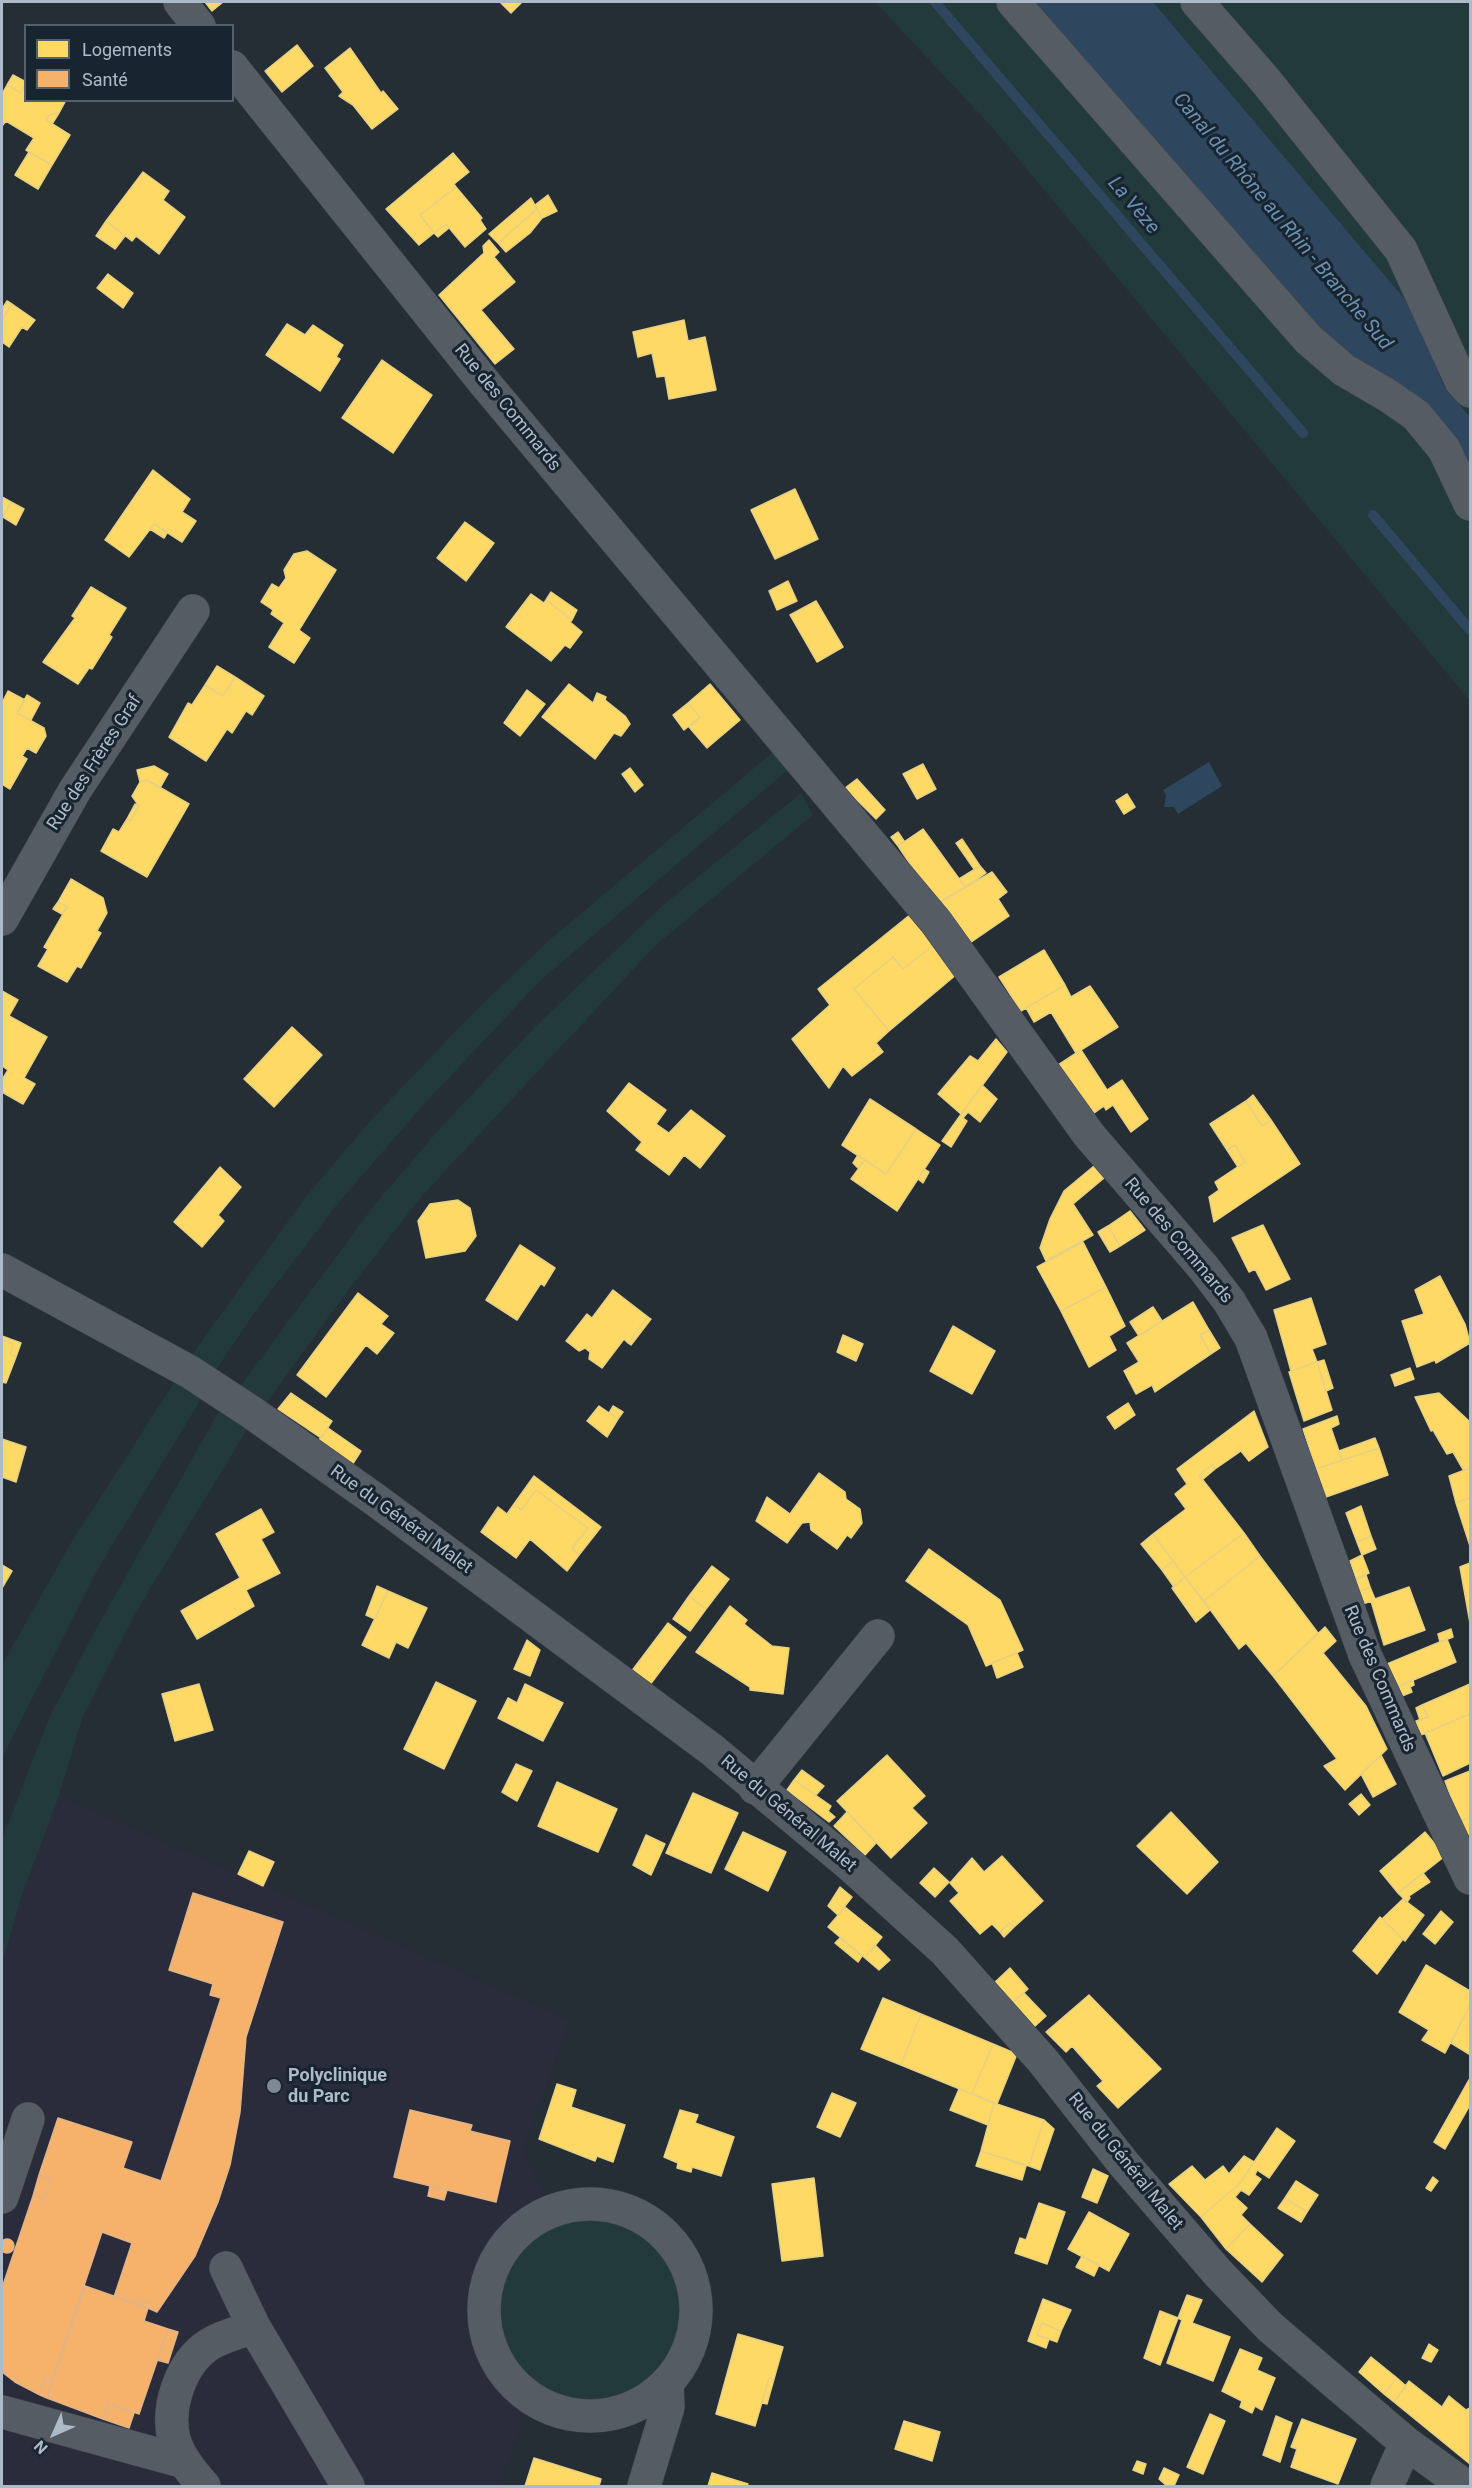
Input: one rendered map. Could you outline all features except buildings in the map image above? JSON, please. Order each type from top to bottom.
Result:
[{"type":"street","points":[[180,2],[198,24]]},
{"type":"street","points":[[1013,2],[1308,339],[1344,370],[1416,415],[1444,449],[1470,504]]},
{"type":"street","points":[[1197,2],[1265,80],[1401,250],[1461,381],[1470,391]]},
{"type":"street","name":"Rue des Commards","points":[[234,70],[483,381],[936,922],[1089,1135],[1203,1267],[1229,1301],[1251,1338],[1365,1655],[1470,1878]]},
{"type":"street","name":"Rue des Frères Graf","points":[[2,918],[75,790],[193,610]]},
{"type":"street","name":"Rue du Général Malet","points":[[2,1270],[189,1372],[251,1412],[369,1495],[702,1742],[849,1864],[945,1951],[1043,2061],[1124,2164],[1218,2273],[1270,2327],[1406,2443],[1465,2487]]},
{"type":"street","points":[[755,1788],[878,1636]]},
{"type":"street","points":[[2,2197],[28,2119]]},
{"type":"street","points":[[644,2487],[668,2406],[667,2384],[687,2355],[696,2322],[694,2287],[681,2255],[658,2229],[628,2211],[594,2204],[583,2205],[560,2208],[528,2223],[504,2248],[488,2279],[484,2315],[491,2349],[509,2380],[536,2402],[570,2415],[605,2415],[639,2405],[667,2384]]},
{"type":"street","points":[[226,2268],[254,2327],[348,2487]]},
{"type":"street","points":[[195,2474],[174,2440],[171,2415],[183,2373],[198,2353],[211,2343],[254,2327]]},
{"type":"street","points":[[2,2412],[195,2474]]},
{"type":"street","points":[[1387,2487],[1406,2443]]},
{"type":"shaded area","name":"Polyclinique du Parc","points":[[59,1796],[570,2020],[523,2152],[549,2200],[509,2229],[482,2267],[472,2311],[491,2363],[527,2408],[500,2486],[2,2486],[2,1965],[21,1898]]},
{"type":"green space","points":[[875,2],[1035,2],[1338,352],[1470,482],[1470,701],[990,125]]},
{"type":"green space","points":[[1153,2],[1470,2],[1470,417],[1443,385],[1412,309]]},
{"type":"green space","points":[[773,752],[789,769],[542,979],[426,1102],[339,1202],[253,1315],[216,1370],[191,1356],[307,1195],[372,1119],[469,1017],[547,942]]},
{"type":"green space","points":[[801,793],[813,815],[656,945],[459,1156],[418,1201],[346,1293],[263,1408],[236,1392],[375,1204],[442,1126],[537,1025],[662,906]]},
{"type":"green space","points":[[175,1381],[203,1396],[99,1567],[2,1758],[2,1665],[69,1546]]},
{"type":"green space","points":[[219,1411],[247,1430],[136,1612],[82,1719],[59,1796],[21,1898],[2,1965],[2,1839],[49,1718],[95,1631]]},
{"type":"green space","points":[[590,2204],[611,2206],[630,2212],[649,2222],[665,2235],[678,2251],[688,2270],[694,2289],[696,2310],[694,2331],[688,2350],[678,2369],[665,2385],[649,2398],[630,2408],[611,2414],[590,2416],[569,2414],[550,2408],[531,2398],[515,2385],[502,2369],[492,2350],[486,2331],[484,2310],[486,2289],[492,2270],[502,2251],[515,2235],[531,2222],[550,2212],[569,2206]]},
{"type":"water","name":"Canal du Rhône au Rhin - Branche Sud","points":[[1035,2],[1153,2],[1413,309],[1443,385],[1470,417],[1470,482],[1338,352]]},
{"type":"water","points":[[1209,762],[1222,786],[1178,814],[1174,807],[1164,807],[1166,795],[1163,790]]},
{"type":"waterway","name":"La Vèze","points":[[935,2],[1303,433]]},
{"type":"waterway","points":[[1373,515],[1470,630]]},
{"type":"place","name":"Polyclinique du Parc","points":[[274,2086]]}]
